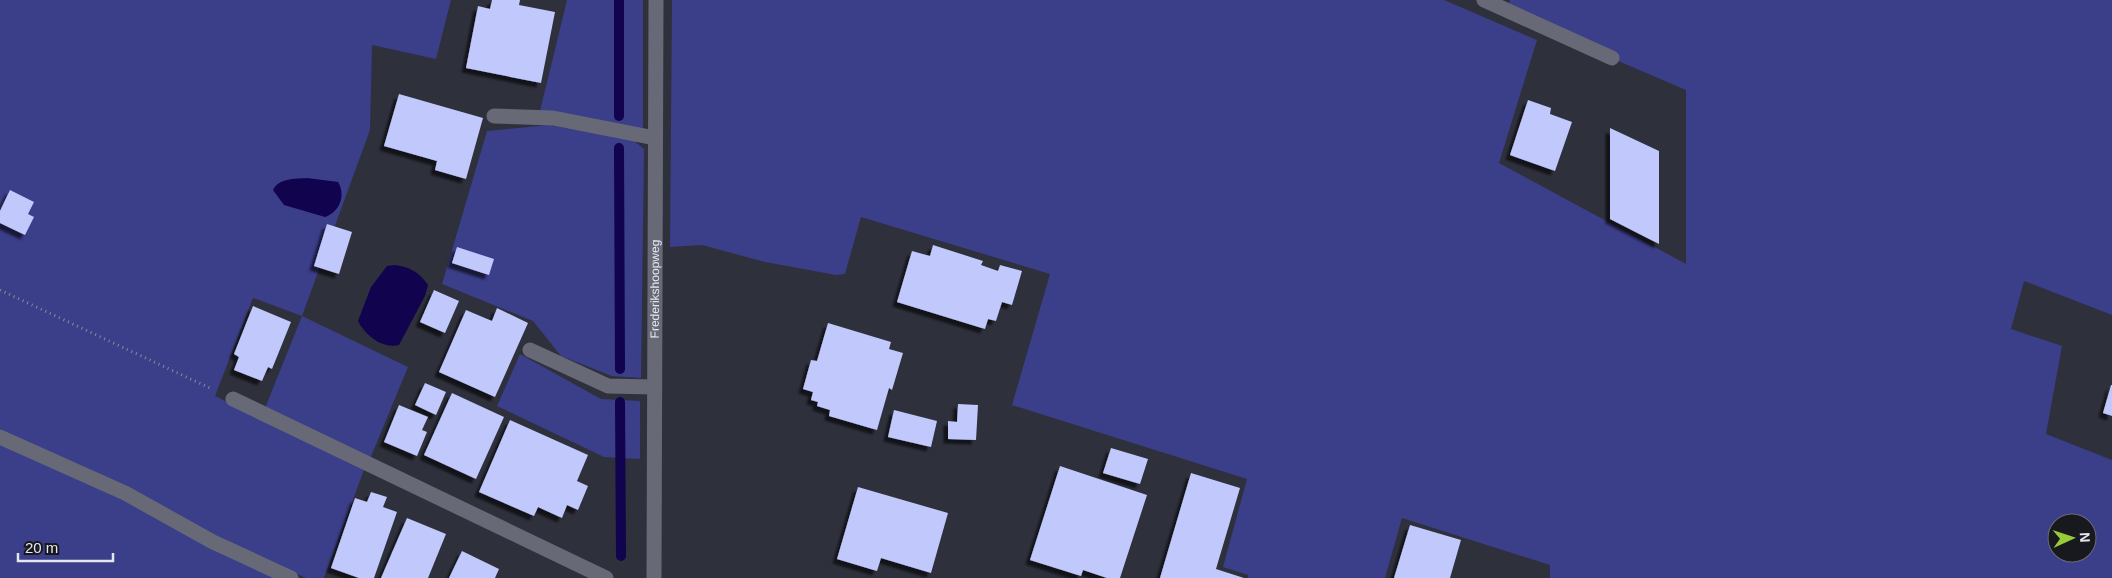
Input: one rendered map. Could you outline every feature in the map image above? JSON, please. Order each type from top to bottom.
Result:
[{"type":"street","name":"Frederikshoopweg","points":[[654,578],[656,0]]},
{"type":"street","points":[[1484,0],[1612,58]]},
{"type":"street","points":[[494,116],[553,118],[655,138]]},
{"type":"street","points":[[530,350],[608,386],[654,387]]},
{"type":"street","points":[[233,399],[606,578]]},
{"type":"street","points":[[0,437],[125,493],[213,542],[291,578]]},
{"type":"path","points":[[0,290],[233,399]]},
{"type":"shaded area","points":[[0,0],[451,0],[436,59],[372,45],[370,130],[302,316],[253,298],[215,396],[365,467],[324,578],[306,578],[207,533],[0,430]]},
{"type":"shaded area","points":[[567,0],[643,0],[643,130],[540,111]]},
{"type":"shaded area","points":[[672,0],[1444,0],[1537,40],[1499,163],[1686,264],[1686,90],[1506,13],[1510,0],[2112,0],[2112,315],[2024,281],[2011,329],[2062,346],[2046,434],[2112,460],[2112,578],[1550,578],[1550,565],[1402,518],[1385,578],[1248,578],[1248,575],[1223,567],[1247,479],[1012,405],[1050,274],[861,217],[845,274],[836,275],[765,262],[702,245],[670,247]]},
{"type":"shaded area","points":[[549,125],[633,140],[644,149],[641,378],[612,376],[561,356],[533,321],[442,284],[487,131]]},
{"type":"shaded area","points":[[307,178],[338,182],[341,192],[340,202],[330,215],[325,217],[284,205],[273,190],[283,181]]},
{"type":"shaded area","points":[[395,265],[414,271],[428,285],[425,296],[399,345],[393,346],[375,340],[358,321],[371,287],[387,266]]},
{"type":"shaded area","points":[[302,316],[408,367],[370,459],[265,408]]},
{"type":"shaded area","points":[[520,354],[601,399],[640,401],[640,459],[604,457],[497,406]]},
{"type":"shaded area","points":[[0,442],[122,498],[279,578],[0,578]]},
{"type":"building","points":[[492,0],[520,0],[519,5],[555,12],[541,83],[466,68],[478,6],[490,9]]},
{"type":"building","points":[[399,94],[483,118],[466,179],[435,170],[437,161],[384,146]]},
{"type":"building","points":[[1528,100],[1551,108],[1550,114],[1572,122],[1555,171],[1510,155]]},
{"type":"building","points":[[1610,128],[1659,151],[1659,244],[1610,219]]},
{"type":"building","points":[[10,190],[34,202],[28,214],[34,217],[25,235],[0,223],[0,211]]},
{"type":"building","points":[[327,224],[352,232],[339,274],[314,266]]},
{"type":"building","points":[[933,245],[983,261],[981,265],[998,271],[1000,265],[1022,271],[1012,305],[1002,302],[996,321],[988,319],[985,329],[897,302],[912,251],[930,256]]},
{"type":"building","points":[[457,247],[494,259],[489,275],[452,263]]},
{"type":"building","points":[[434,290],[459,301],[445,333],[420,322]]},
{"type":"building","points":[[253,306],[291,322],[272,369],[268,367],[262,381],[234,370],[239,357],[234,354]]},
{"type":"building","points":[[497,308],[528,323],[495,397],[439,372],[466,310],[492,321]]},
{"type":"building","points":[[828,323],[891,342],[889,349],[903,353],[892,390],[889,388],[877,430],[829,416],[830,410],[817,406],[818,402],[811,400],[813,392],[803,389],[811,360],[817,361]]},
{"type":"building","points":[[425,383],[446,392],[436,415],[415,405]]},
{"type":"building","points":[[2112,385],[2112,416],[2103,413]]},
{"type":"building","points":[[452,393],[504,417],[476,479],[424,455]]},
{"type":"building","points":[[958,404],[978,405],[976,440],[948,439],[948,421],[957,422]]},
{"type":"building","points":[[399,405],[428,417],[422,430],[427,432],[417,456],[384,442]]},
{"type":"building","points":[[894,410],[937,421],[931,447],[888,437]]},
{"type":"building","points":[[510,420],[588,455],[577,481],[588,486],[578,510],[567,505],[562,518],[538,507],[534,516],[479,492]]},
{"type":"building","points":[[1111,448],[1148,459],[1140,484],[1103,473]]},
{"type":"building","points":[[1060,466],[1147,495],[1120,578],[1107,578],[1083,570],[1081,576],[1030,560]]},
{"type":"building","points":[[1191,473],[1240,488],[1216,569],[1244,578],[1160,578]]},
{"type":"building","points":[[858,487],[948,513],[931,573],[881,558],[877,571],[837,559]]},
{"type":"building","points":[[371,492],[387,497],[383,507],[397,512],[374,578],[359,578],[331,568],[355,498],[367,502]]},
{"type":"building","points":[[407,518],[446,534],[428,578],[381,578]]},
{"type":"building","points":[[1410,525],[1461,540],[1450,578],[1394,578]]},
{"type":"building","points":[[462,551],[499,569],[495,578],[449,578]]},
{"type":"waterway","points":[[619,0],[619,116]]},
{"type":"waterway","points":[[619,148],[620,369]]},
{"type":"waterway","points":[[620,402],[621,556]]}]
